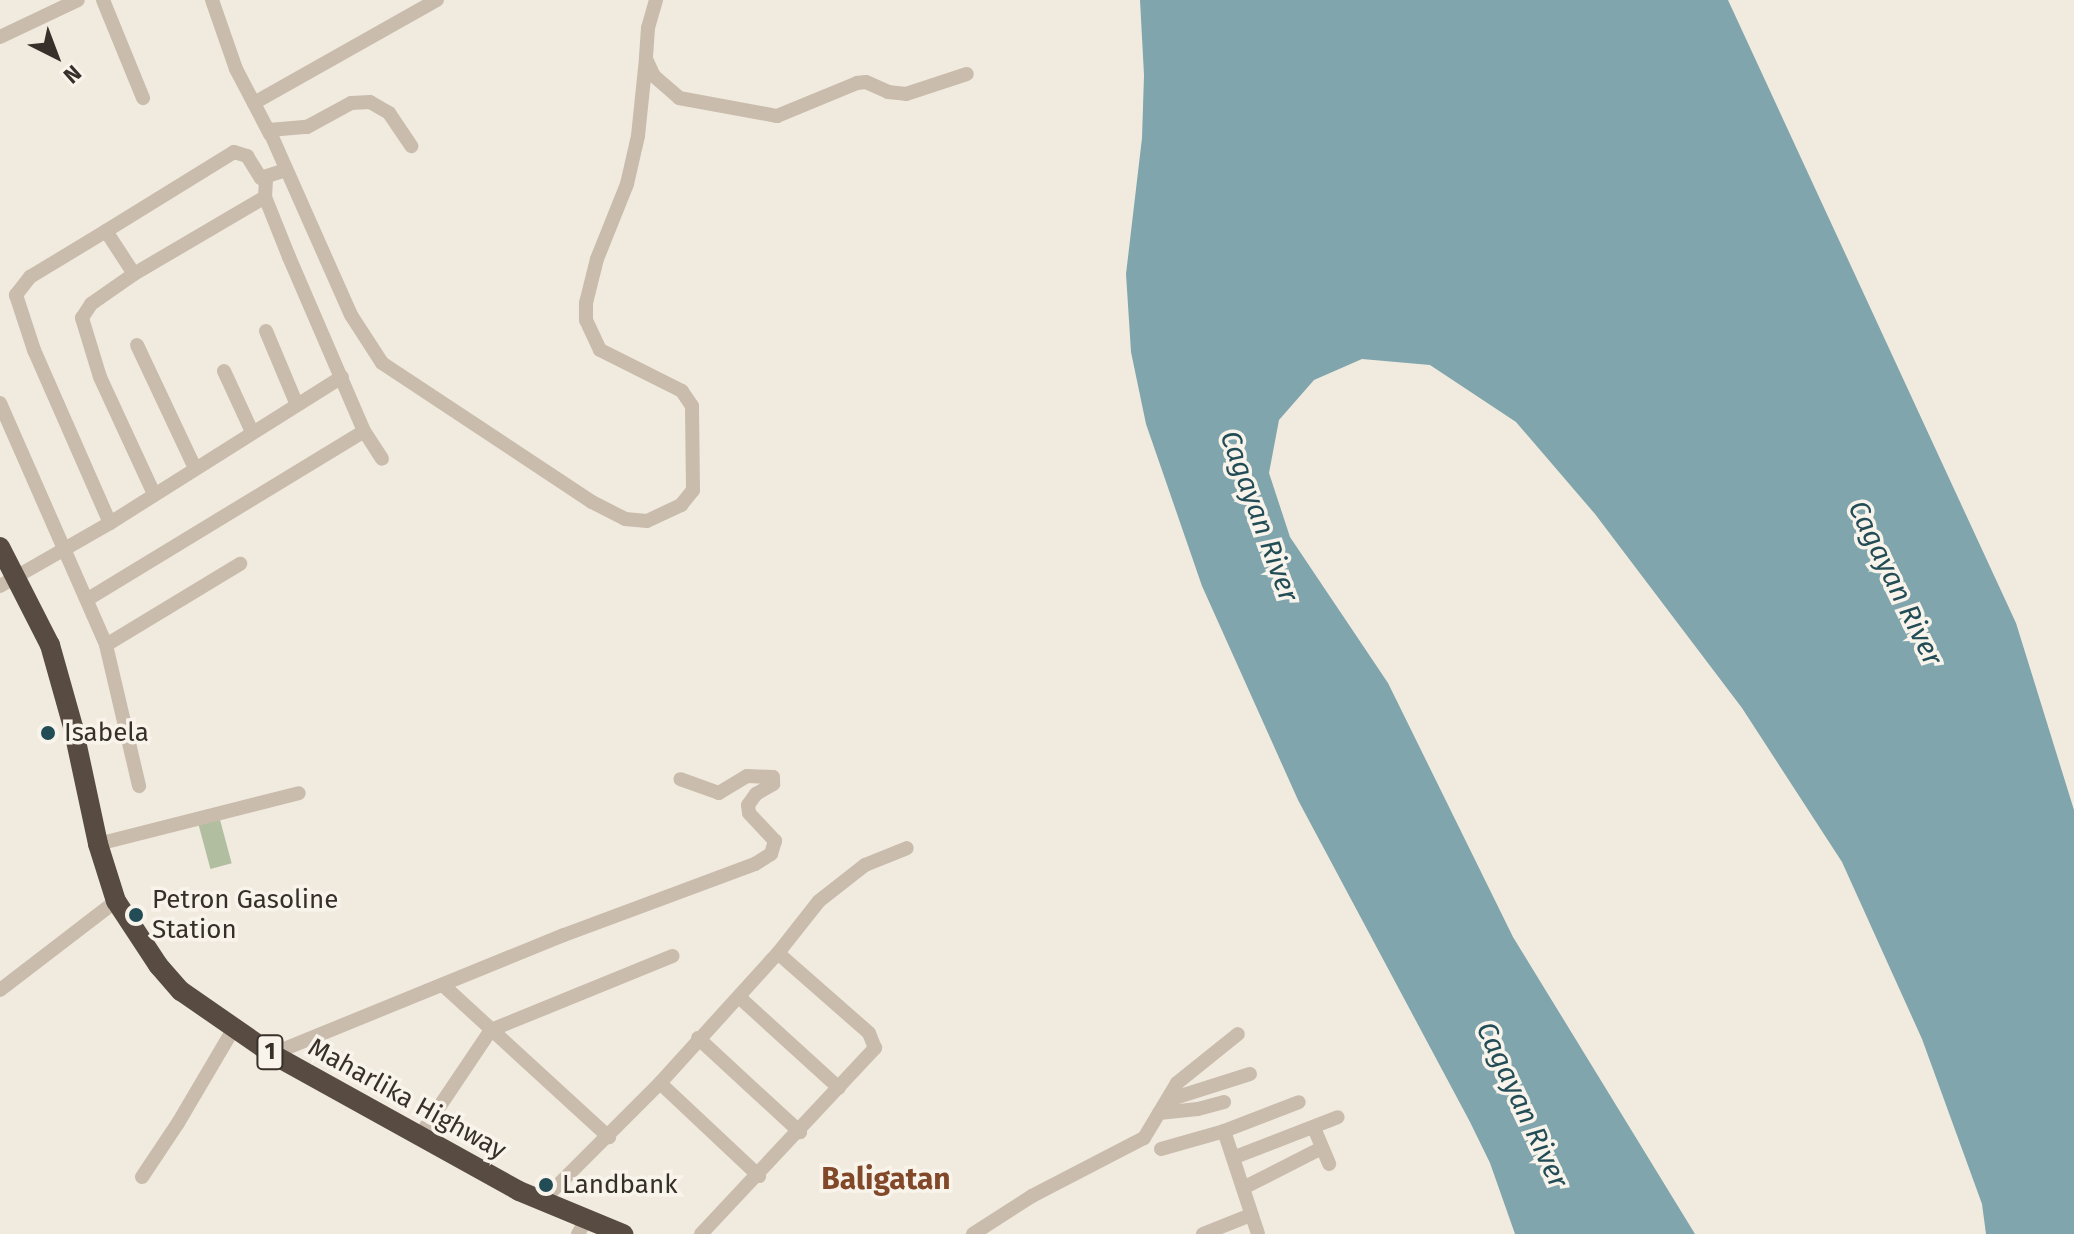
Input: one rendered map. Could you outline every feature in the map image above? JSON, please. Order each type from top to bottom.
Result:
[{"type":"highway","name":"Maharlika Highway","points":[[0,547],[8,582],[50,645],[98,844],[116,901],[138,939],[174,982],[272,1054],[419,1137],[542,1201],[582,1227],[623,1234]]},
{"type":"street","points":[[0,37],[78,0]]},
{"type":"street","points":[[103,0],[143,98]]},
{"type":"street","points":[[212,0],[236,69],[270,134],[269,130]]},
{"type":"street","points":[[254,103],[437,0]]},
{"type":"street","points":[[269,130],[351,315],[382,363],[592,502],[625,519],[647,521],[681,505],[693,490],[692,406],[682,391],[600,350],[586,320],[586,303],[597,259],[627,184],[638,136],[648,28],[656,0]]},
{"type":"street","points":[[646,59],[654,76],[679,98],[777,116],[862,82],[888,92],[906,94],[967,74]]},
{"type":"street","points":[[269,130],[307,127],[351,103],[370,102],[389,113],[411,146]]},
{"type":"street","points":[[110,523],[34,350],[16,295],[30,277],[234,152],[247,156],[258,175],[266,179]]},
{"type":"street","points":[[266,179],[285,170]]},
{"type":"street","points":[[266,179],[265,197],[364,431],[382,459]]},
{"type":"street","points":[[154,494],[106,389],[82,318],[91,304],[134,274],[265,197]]},
{"type":"street","points":[[106,231],[134,274]]},
{"type":"street","points":[[266,331],[297,405]]},
{"type":"street","points":[[137,345],[195,468]]},
{"type":"street","points":[[224,371],[252,432]]},
{"type":"street","points":[[8,582],[110,523],[342,377]]},
{"type":"street","points":[[0,403],[106,645],[139,786]]},
{"type":"street","points":[[88,599],[364,431]]},
{"type":"street","points":[[106,645],[240,564]]},
{"type":"street","points":[[272,1054],[564,935],[755,864],[771,854],[775,841],[749,813],[748,805],[756,794],[773,784],[773,777],[747,776],[719,793],[680,779]]},
{"type":"street","points":[[98,844],[299,793]]},
{"type":"street","points":[[542,1201],[660,1083],[778,953],[819,901],[847,877],[877,858],[907,848]]},
{"type":"street","points":[[0,990],[116,901]]},
{"type":"street","points":[[701,1234],[759,1176],[875,1048],[873,1038],[778,953]]},
{"type":"street","points":[[419,1137],[491,1030],[672,956]]},
{"type":"street","points":[[444,986],[609,1137]]},
{"type":"street","points":[[739,997],[839,1088]]},
{"type":"street","points":[[142,1177],[234,1028]]},
{"type":"street","points":[[973,1234],[1056,1182],[1144,1138],[1177,1083],[1238,1034]]},
{"type":"street","points":[[698,1038],[800,1132]]},
{"type":"street","points":[[1164,1106],[1250,1074]]},
{"type":"street","points":[[660,1083],[759,1176]]},
{"type":"street","points":[[1164,1106],[1198,1109],[1224,1102]]},
{"type":"street","points":[[1161,1149],[1224,1131],[1299,1102]]},
{"type":"street","points":[[1235,1157],[1338,1117]]},
{"type":"street","points":[[1314,1128],[1329,1164]]},
{"type":"street","points":[[1224,1131],[1258,1234]]},
{"type":"street","points":[[1245,1187],[1322,1148]]},
{"type":"street","points":[[1203,1234],[1251,1215]]},
{"type":"green space","points":[[219,816],[232,863],[210,869],[198,822]]},
{"type":"water","name":"Cagayan River","points":[[1140,0],[1728,0],[2016,623],[2074,810],[2074,1234],[1986,1234],[1982,1204],[1922,1039],[1842,862],[1742,708],[1595,514],[1516,422],[1430,365],[1362,359],[1314,380],[1279,420],[1269,473],[1290,537],[1388,683],[1513,937],[1695,1234],[1515,1234],[1490,1163],[1470,1122],[1298,800],[1202,586],[1146,424],[1131,352],[1126,274],[1142,138],[1144,75]]},
{"type":"place","name":"Isabela","points":[[48,733]]},
{"type":"place","name":"Petron Gasoline Station","points":[[136,915]]},
{"type":"place","name":"Landbank","points":[[546,1185]]},
{"type":"district","name":"Baligatan","points":[[886,1179]]}]
